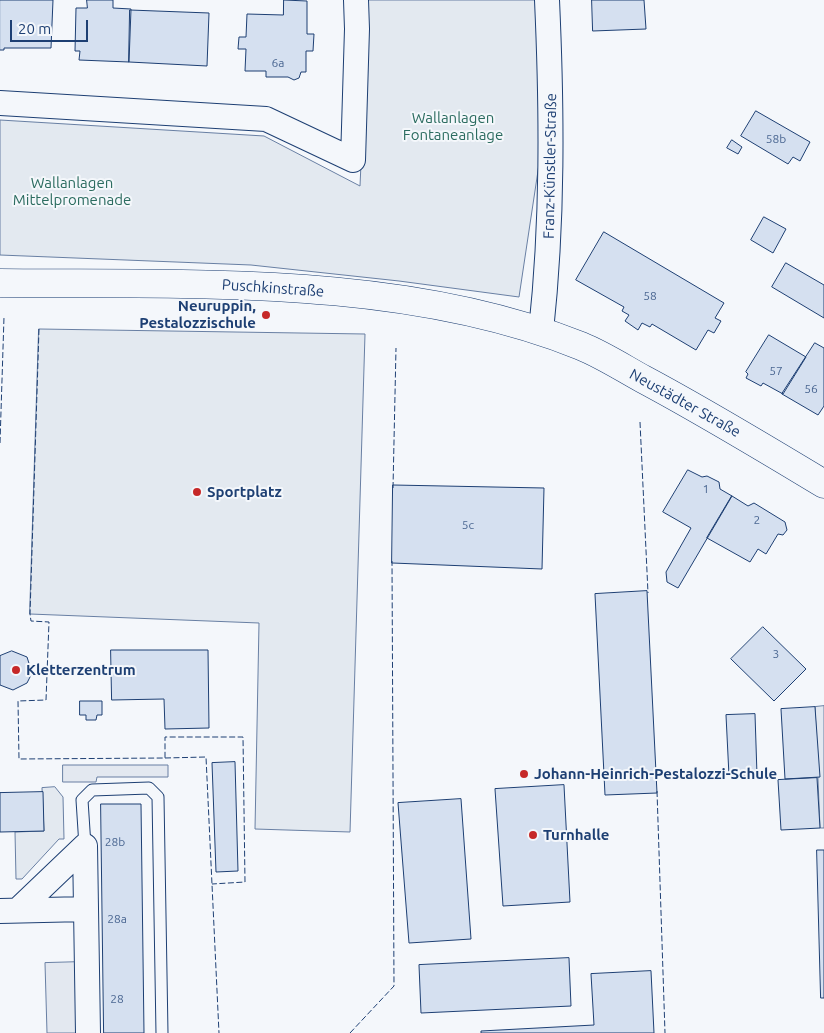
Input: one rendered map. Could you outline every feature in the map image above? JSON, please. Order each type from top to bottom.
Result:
[{"type":"main road","name":"Puschkinstraße","points":[[0,283],[235,284],[377,296],[476,313],[541,331]]},
{"type":"main road","name":"Neustädter Straße","points":[[541,331],[584,347],[678,397],[824,484]]},
{"type":"street","points":[[0,103],[266,119],[352,160],[357,29],[356,0]]},
{"type":"street","name":"Franz-Künstler-Straße","points":[[541,331],[549,252],[552,108],[547,0]]},
{"type":"street","points":[[84,846],[88,1033]]},
{"type":"street","points":[[9,910],[84,846]]},
{"type":"street","points":[[9,910],[86,909]]},
{"type":"lane","points":[[84,846],[82,800],[92,790],[149,788],[158,797],[162,1033]]},
{"type":"green space","points":[[366,0],[538,0],[544,131],[519,297],[399,281],[251,265],[0,255],[0,120],[264,136],[360,186],[367,27]]},
{"type":"green space","name":"Sportplatz","points":[[39,329],[365,334],[350,832],[255,829],[259,623],[30,614]]},
{"type":"green space","points":[[55,787],[63,797],[64,839],[59,839],[22,879],[16,879],[15,832],[44,831],[42,788]]},
{"type":"shaded area","points":[[824,706],[824,828],[820,828],[815,707]]},
{"type":"shaded area","points":[[63,765],[168,765],[168,777],[97,777],[96,782],[63,782]]},
{"type":"shaded area","points":[[81,962],[83,1033],[47,1033],[45,963]]},
{"type":"building","points":[[0,0],[53,0],[51,48],[4,48],[4,50],[0,50]]},
{"type":"building","points":[[87,0],[113,0],[113,8],[131,9],[129,62],[79,60],[80,51],[75,51],[76,8],[87,8]]},
{"type":"building","points":[[284,0],[307,1],[307,34],[314,34],[313,51],[306,51],[306,72],[301,72],[299,78],[294,80],[288,77],[266,77],[266,71],[245,71],[246,49],[238,49],[239,37],[246,37],[247,14],[283,15]]},
{"type":"building","points":[[592,0],[644,0],[646,29],[593,31]]},
{"type":"building","points":[[130,10],[209,13],[207,66],[129,62]]},
{"type":"building","points":[[756,111],[810,142],[800,161],[793,157],[788,164],[741,136]]},
{"type":"building","points":[[732,140],[742,147],[738,154],[727,148]]},
{"type":"building","points":[[764,217],[786,229],[773,253],[751,240]]},
{"type":"building","points":[[604,232],[724,303],[715,318],[721,321],[714,333],[708,330],[696,350],[652,324],[650,327],[642,323],[638,330],[625,321],[629,315],[622,311],[624,307],[576,280]]},
{"type":"building","points":[[786,263],[824,285],[824,318],[772,287]]},
{"type":"building","points":[[769,335],[806,357],[783,394],[763,383],[761,386],[746,378],[748,374],[746,372]]},
{"type":"building","points":[[815,343],[824,348],[824,406],[818,415],[782,394]]},
{"type":"building","points":[[688,470],[719,482],[720,489],[732,496],[678,588],[667,582],[666,572],[691,528],[663,512]]},
{"type":"building","points":[[393,485],[544,488],[542,569],[392,563]]},
{"type":"building","points":[[732,496],[748,506],[754,503],[785,522],[787,530],[783,535],[778,534],[766,554],[758,549],[750,562],[707,538]]},
{"type":"building","points":[[647,591],[657,793],[605,795],[595,594]]},
{"type":"building","points":[[763,627],[806,669],[774,701],[731,659]]},
{"type":"building","points":[[111,650],[208,650],[209,728],[165,729],[164,699],[112,700]]},
{"type":"building","name":"Kletterzentrum","points":[[12,651],[27,657],[32,673],[27,683],[13,690],[0,685],[0,656]]},
{"type":"building","points":[[80,701],[102,701],[102,715],[97,715],[96,720],[86,720],[86,715],[80,715]]},
{"type":"building","points":[[815,707],[820,777],[785,779],[781,709]]},
{"type":"building","points":[[755,714],[757,775],[729,776],[726,715]]},
{"type":"building","points":[[235,762],[238,871],[216,872],[212,763]]},
{"type":"building","points":[[817,778],[820,828],[781,830],[778,780]]},
{"type":"building","name":"Turnhalle","points":[[564,785],[570,902],[503,906],[495,789]]},
{"type":"building","points":[[43,792],[44,831],[0,832],[0,793]]},
{"type":"building","points":[[461,799],[471,939],[409,943],[398,803]]},
{"type":"building","points":[[101,804],[141,804],[144,1033],[104,1033]]},
{"type":"building","points":[[817,850],[824,850],[824,998],[821,998]]},
{"type":"building","points":[[569,958],[571,1006],[421,1013],[419,965]]},
{"type":"building","points":[[651,971],[654,1033],[481,1033],[481,1031],[594,1025],[591,974]]},
{"type":"fence","points":[[0,443],[4,317]]},
{"type":"fence","points":[[39,329],[30,614],[31,621],[49,622],[46,700],[18,701],[19,759],[165,758],[165,737],[243,737],[245,882],[212,884]]},
{"type":"fence","points":[[393,488],[396,348]]},
{"type":"fence","points":[[640,422],[648,593]]},
{"type":"fence","points":[[350,1033],[394,986],[392,561]]},
{"type":"fence","points":[[165,758],[206,757],[219,1033]]},
{"type":"fence","points":[[657,791],[665,1033]]},
{"type":"place","name":"Neuruppin, Pestalozzischule","points":[[266,315]]},
{"type":"place","name":"Sportplatz","points":[[197,492]]},
{"type":"place","name":"Kletterzentrum","points":[[16,670]]},
{"type":"place","name":"Johann-Heinrich-Pestalozzi-Schule","points":[[524,774]]},
{"type":"place","name":"Turnhalle","points":[[533,835]]},
{"type":"park label","name":"Wallanlagen Fontaneanlage","points":[[453,126]]},
{"type":"park label","name":"Wallanlagen Mittelpromenade","points":[[72,192]]}]
